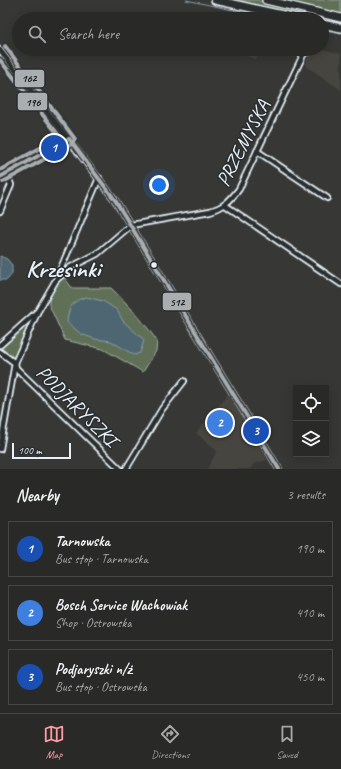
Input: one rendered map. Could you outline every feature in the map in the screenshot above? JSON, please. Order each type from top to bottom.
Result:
[{"type":"highway","points":[[215,0],[269,12]]},
{"type":"highway","points":[[266,0],[316,12]]},
{"type":"highway","points":[[329,15],[341,18]]},
{"type":"highway","points":[[329,25],[341,28]]},
{"type":"street","points":[[0,50],[99,178],[131,225],[279,469]]},
{"type":"street","name":"PRZEMYSKA","points":[[131,225],[210,211],[225,205],[239,189],[303,56]]},
{"type":"street","points":[[0,177],[69,139]]},
{"type":"street","points":[[257,151],[327,198]]},
{"type":"street","points":[[0,211],[11,185],[7,173]]},
{"type":"street","points":[[0,448],[15,363],[38,312],[56,280],[99,178]]},
{"type":"street","points":[[225,205],[341,284]]},
{"type":"street","points":[[56,280],[71,267],[97,254],[131,225]]},
{"type":"street","points":[[64,261],[71,267]]},
{"type":"street","points":[[0,345],[38,312]]},
{"type":"street","name":"PODJARYSZKI","points":[[0,352],[15,363],[16,368],[120,469]]},
{"type":"street","name":"PODJARYSZKI","points":[[126,469],[162,409],[184,381]]},
{"type":"shaded area","points":[[329,51],[341,54],[341,90],[306,66],[307,56],[329,56]]},
{"type":"shaded area","points":[[248,56],[257,56],[256,60]]},
{"type":"shaded area","points":[[230,392],[267,460],[254,464],[250,469],[207,469],[217,451],[196,433]]},
{"type":"green space","points":[[227,0],[256,0],[305,12],[281,12]]},
{"type":"green space","points":[[283,0],[341,0],[341,14]]},
{"type":"green space","points":[[329,18],[341,21],[341,25],[329,22]]},
{"type":"green space","points":[[64,277],[72,288],[111,288],[141,320],[157,341],[156,351],[143,372],[103,349],[65,340],[49,305],[53,289]]},
{"type":"green space","points":[[34,318],[14,361],[0,351],[0,346]]},
{"type":"water","points":[[0,256],[7,259],[12,265],[12,274],[7,280],[0,280]]},
{"type":"water","points":[[86,297],[103,301],[117,310],[123,321],[144,340],[140,353],[134,355],[111,341],[95,339],[81,334],[67,322],[68,313],[74,303],[81,298]]},
{"type":"waterway","points":[[186,0],[242,12]]},
{"type":"waterway","points":[[329,31],[341,34]]},
{"type":"transit line","name":"162","points":[[5,46],[12,55]]},
{"type":"transit line","name":"162","points":[[3,182],[72,144],[75,139],[13,56]]},
{"type":"transit line","name":"196","points":[[0,60],[60,137],[0,170]]},
{"type":"transit line","name":"512","points":[[69,139],[115,200],[279,469]]},
{"type":"transit line","name":"512","points":[[0,177],[69,139]]},
{"type":"place","name":"Tarnowska","points":[[54,148]]},
{"type":"place","name":"Bosch Service Wachowiak","points":[[220,423]]},
{"type":"place","name":"Podjaryszki n/ż","points":[[256,431]]},
{"type":"district","name":"Krzesinki","points":[[63,269]]}]
